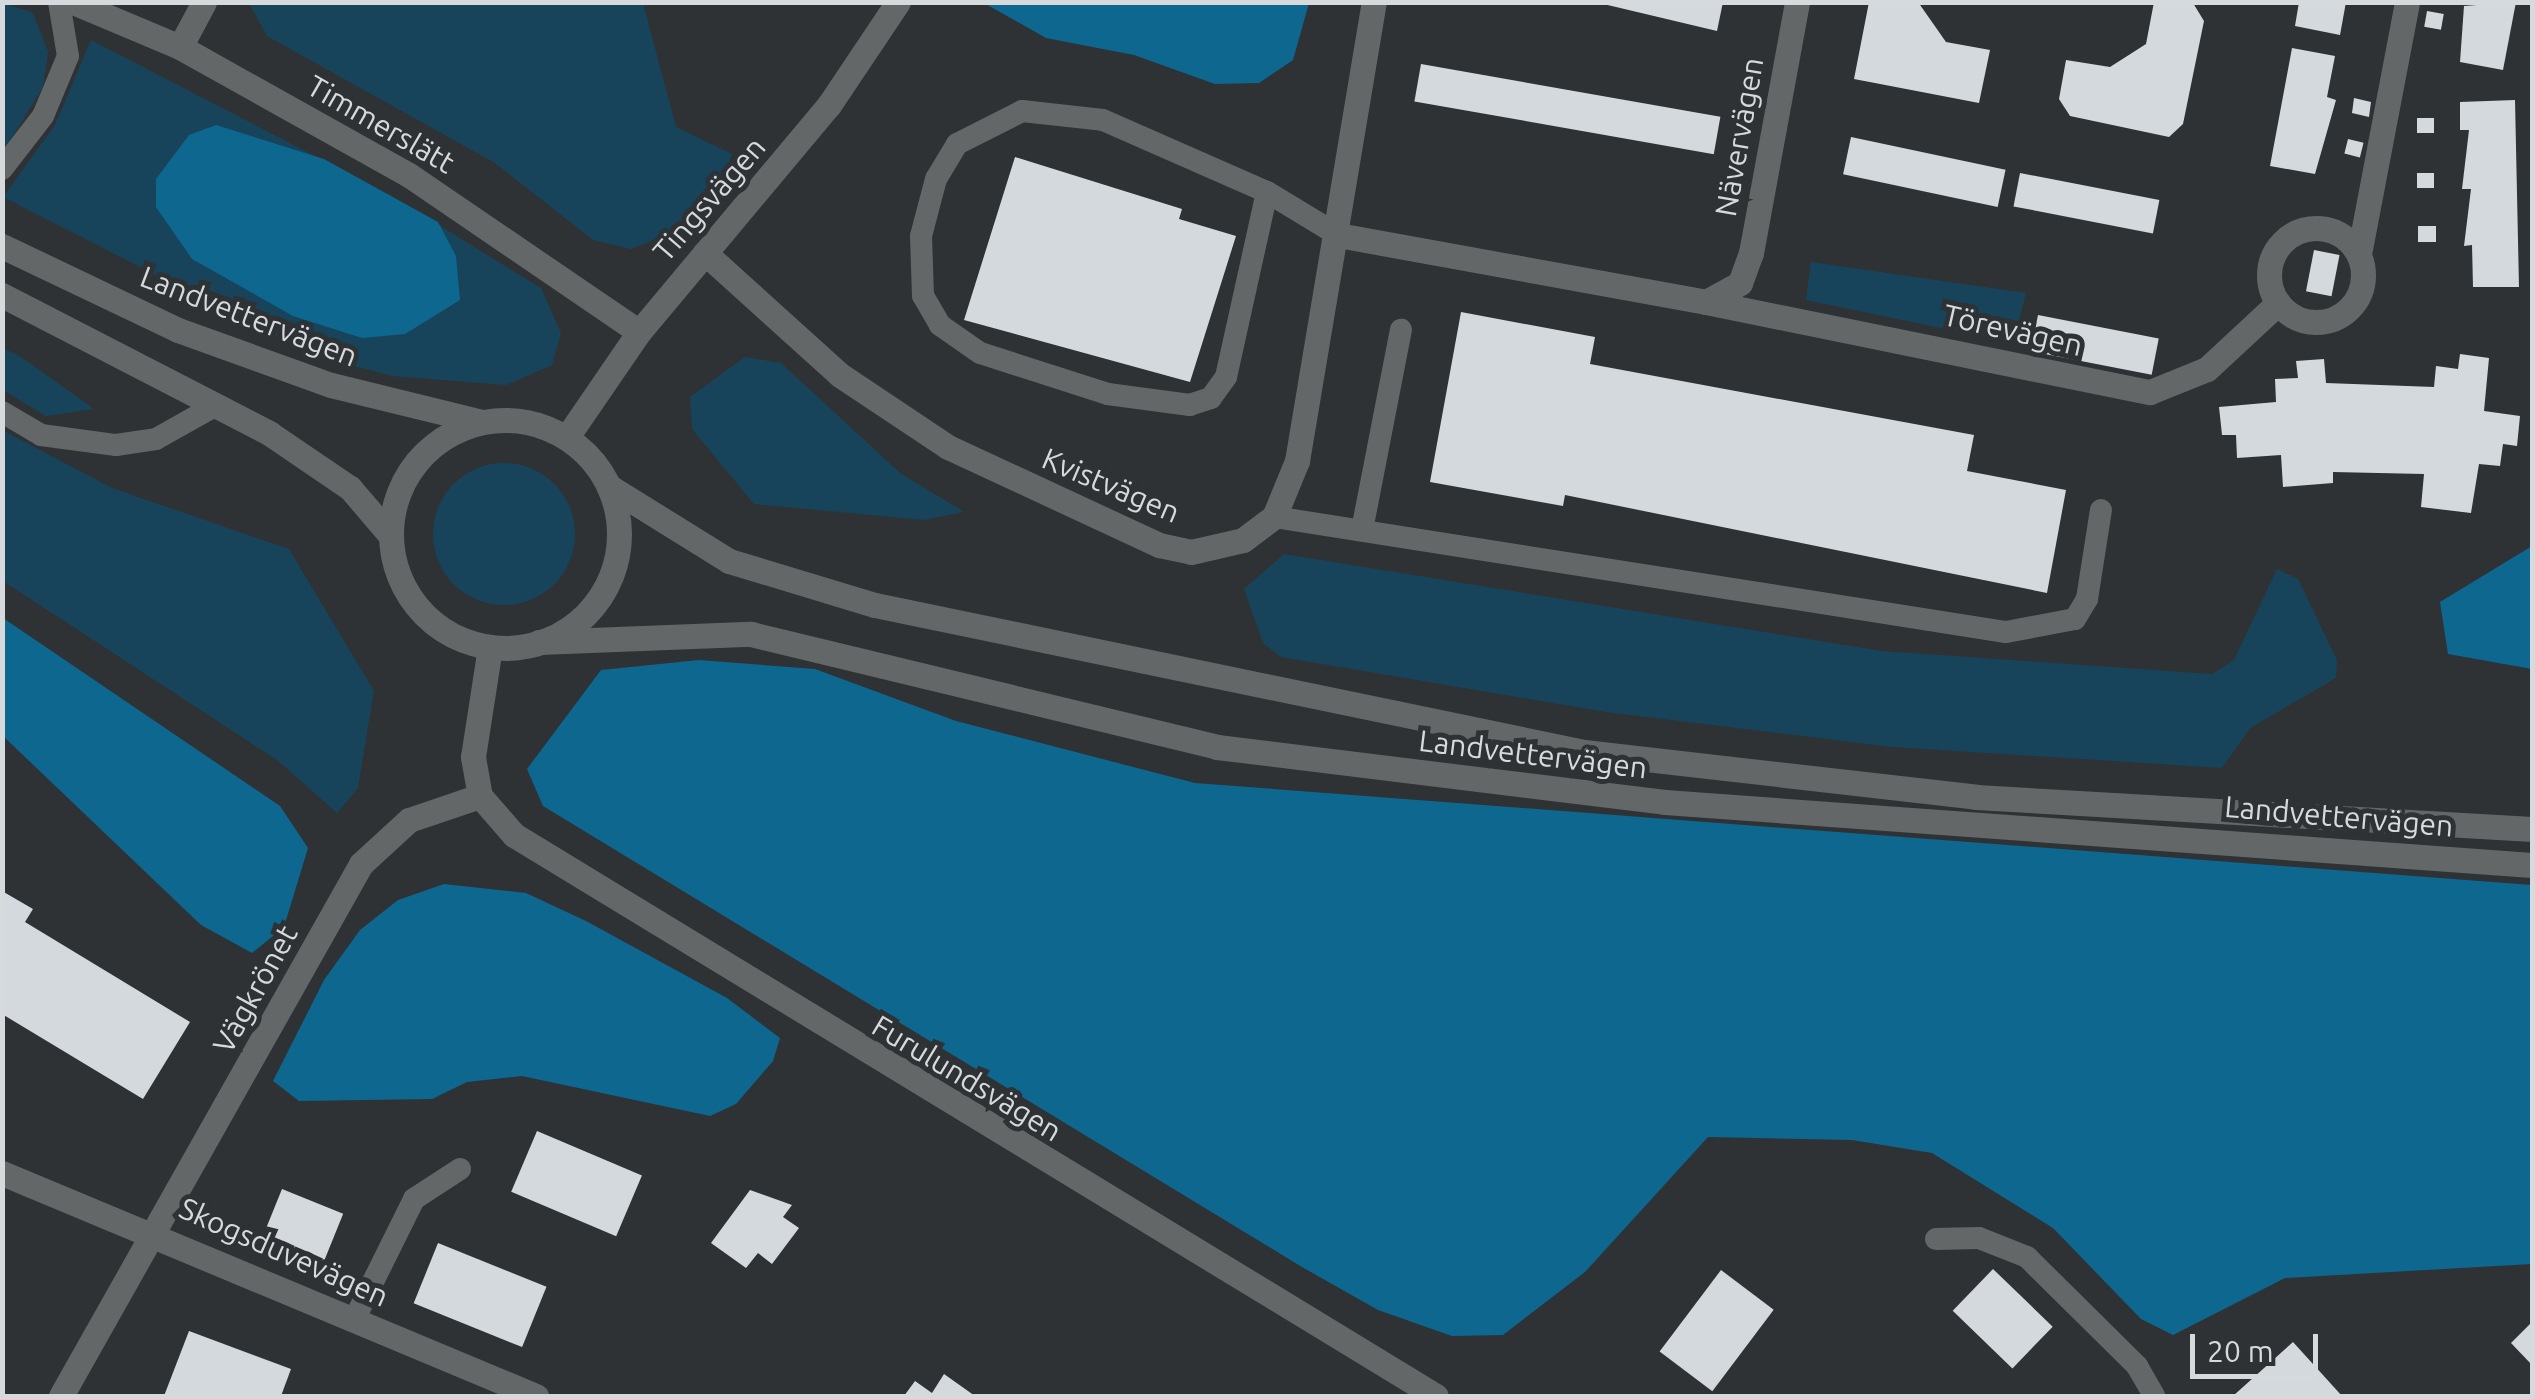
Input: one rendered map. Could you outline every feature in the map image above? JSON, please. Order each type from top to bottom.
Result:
[{"type":"street","name":"Timmerslätt","points":[[73,2],[180,47],[410,175],[638,332]]},
{"type":"street","points":[[180,47],[204,2]]},
{"type":"street","name":"Tingsvägen","points":[[567,437],[638,332],[782,166],[898,2]]},
{"type":"street","points":[[1274,517],[1297,462],[1374,2]]},
{"type":"street","name":"Nävervägen","points":[[1706,302],[1740,283],[1797,2]]},
{"type":"street","points":[[2359,254],[2330,229],[2291,234],[2270,266],[2278,303],[2308,322],[2342,315],[2362,286],[2359,254],[2407,2]]},
{"type":"street","name":"Törevägen","points":[[1338,235],[1706,302],[2150,392],[2207,369],[2278,303]]},
{"type":"street","name":"Landvettervägen","points":[[2,246],[178,330],[330,385],[482,422]]},
{"type":"street","name":"Kvistvägen","points":[[706,252],[875,401],[948,448],[1104,522],[1191,552],[1243,540],[1274,517]]},
{"type":"street","points":[[2,296],[212,408],[350,488],[391,536],[416,605],[452,638],[490,647],[539,642],[588,612],[610,581],[620,525],[610,487],[567,437],[518,420],[482,422],[446,436],[416,462],[397,497],[391,536]]},
{"type":"street","name":"Landvettervägen","points":[[610,487],[729,561],[874,606],[1584,752],[1976,797],[2532,829]]},
{"type":"street","name":"Landvettervägen","points":[[539,642],[751,634],[1217,748],[1665,802],[2532,865]]},
{"type":"street","points":[[480,796],[472,757],[490,647]]},
{"type":"street","name":"Vägkrönet","points":[[61,1396],[159,1232],[360,864],[410,820],[480,796]]},
{"type":"street","name":"Furulundsvägen","points":[[480,796],[514,835],[1436,1396]]},
{"type":"street","name":"Skogsduvevägen","points":[[2,1173],[159,1232],[536,1396]]},
{"type":"lane","points":[[2,169],[43,116],[68,56],[59,2]]},
{"type":"lane","points":[[1267,192],[1226,377],[1211,398],[1190,405],[1108,394],[980,353],[940,325],[923,296],[921,236],[936,179],[957,144],[1022,111],[1104,120],[1267,192],[1338,235]]},
{"type":"lane","points":[[1363,525],[1401,330]]},
{"type":"lane","points":[[2,412],[41,434],[116,445],[156,438],[212,408]]},
{"type":"lane","points":[[1274,517],[1363,525],[2006,632],[2075,619],[2087,599],[2101,510]]},
{"type":"lane","points":[[355,1318],[414,1199],[460,1169]]},
{"type":"lane","points":[[1936,1239],[1979,1238],[2028,1257],[2138,1366],[2154,1396]]},
{"type":"shaded area","points":[[3,3],[33,13],[48,52],[43,87],[3,152]]},
{"type":"shaded area","points":[[249,3],[643,3],[676,127],[732,154],[725,179],[673,232],[631,249],[593,240],[495,163],[267,36]]},
{"type":"shaded area","points":[[984,3],[1309,3],[1293,60],[1259,83],[1215,84],[1134,55],[1046,38]]},
{"type":"shaded area","points":[[91,40],[390,195],[541,288],[561,333],[552,365],[506,385],[392,376],[313,355],[3,197],[55,125]]},
{"type":"shaded area","points":[[216,125],[324,159],[438,222],[456,256],[460,300],[405,334],[362,338],[293,316],[192,259],[156,207],[156,179],[189,135]]},
{"type":"shaded area","points":[[1811,262],[2026,293],[2013,343],[1806,300]]},
{"type":"shaded area","points":[[3,348],[94,409],[46,416],[3,390]]},
{"type":"shaded area","points":[[745,357],[781,363],[900,473],[964,512],[924,520],[754,504],[692,429],[690,397]]},
{"type":"shaded area","points":[[2,430],[112,488],[289,549],[374,691],[358,788],[337,813],[277,760],[3,581]]},
{"type":"shaded area","points":[[504,463],[531,469],[554,484],[569,507],[575,534],[569,561],[554,584],[531,599],[504,605],[477,599],[454,584],[439,561],[433,534],[439,507],[454,484],[477,469]]},
{"type":"shaded area","points":[[2532,546],[2532,669],[2448,654],[2440,602]]},
{"type":"shaded area","points":[[1284,554],[1882,651],[2212,674],[2234,660],[2277,569],[2298,579],[2337,660],[2336,678],[2250,728],[2222,768],[1893,747],[1606,712],[1281,657],[1263,643],[1244,589]]},
{"type":"shaded area","points":[[3,618],[280,806],[308,848],[284,927],[252,953],[201,925],[3,736]]},
{"type":"shaded area","points":[[699,660],[815,669],[956,721],[1195,783],[2532,885],[2532,1264],[2285,1278],[2173,1335],[2141,1319],[2053,1228],[1932,1153],[1852,1140],[1708,1137],[1585,1272],[1503,1335],[1452,1336],[1378,1310],[1302,1267],[543,806],[527,769],[601,670]]},
{"type":"shaded area","points":[[444,884],[526,893],[586,921],[727,998],[780,1038],[773,1061],[736,1104],[710,1116],[522,1076],[467,1082],[432,1099],[299,1101],[273,1081],[324,980],[360,930],[398,900]]},
{"type":"building","points":[[1595,2],[1723,2],[1717,31]]},
{"type":"building","points":[[1869,2],[1918,2],[1946,42],[1990,50],[1979,103],[1854,79]]},
{"type":"building","points":[[2154,2],[2193,3],[2204,21],[2183,124],[2169,137],[2070,116],[2059,99],[2066,60],[2110,67],[2146,44]]},
{"type":"building","points":[[2299,2],[2346,2],[2340,35],[2295,26]]},
{"type":"building","points":[[2516,2],[2503,70],[2460,62],[2464,6]]},
{"type":"building","points":[[2427,11],[2444,14],[2441,30],[2424,27]]},
{"type":"building","points":[[2292,48],[2335,56],[2327,97],[2336,100],[2315,174],[2270,166]]},
{"type":"building","points":[[1421,64],[1720,117],[1714,154],[1414,101]]},
{"type":"building","points":[[2354,98],[2371,102],[2369,117],[2352,113]]},
{"type":"building","points":[[2515,100],[2519,287],[2473,287],[2472,245],[2464,246],[2471,189],[2462,189],[2469,130],[2460,130],[2460,102]]},
{"type":"building","points":[[2417,118],[2434,118],[2434,133],[2417,133]]},
{"type":"building","points":[[1851,137],[2006,170],[1998,207],[1843,174]]},
{"type":"building","points":[[2348,139],[2364,143],[2360,157],[2344,154]]},
{"type":"building","points":[[1015,157],[1182,209],[1179,219],[1236,236],[1190,382],[964,320]]},
{"type":"building","points":[[2020,173],[2159,200],[2153,233],[2014,206]]},
{"type":"building","points":[[2417,173],[2434,173],[2434,188],[2417,188]]},
{"type":"building","points":[[2418,226],[2436,226],[2436,242],[2418,242]]},
{"type":"building","points":[[2314,250],[2340,255],[2332,296],[2306,291]]},
{"type":"building","points":[[1461,312],[1595,337],[1590,364],[1974,435],[1967,471],[2066,490],[2047,593],[1565,495],[1563,506],[1430,482]]},
{"type":"building","points":[[2038,315],[2159,338],[2152,375],[2031,351]]},
{"type":"building","points":[[2460,354],[2489,358],[2484,411],[2520,416],[2517,446],[2503,444],[2500,466],[2479,464],[2471,513],[2421,507],[2424,474],[2333,472],[2333,483],[2283,487],[2281,455],[2237,458],[2236,435],[2222,435],[2219,407],[2276,402],[2275,379],[2298,378],[2296,361],[2324,359],[2326,383],[2434,387],[2436,366],[2458,369]]},
{"type":"building","points":[[2,891],[33,909],[25,922],[190,1022],[143,1099],[2,1014]]},
{"type":"building","points":[[537,1131],[642,1176],[616,1236],[511,1192]]},
{"type":"building","points":[[282,1189],[343,1214],[323,1264],[262,1239]]},
{"type":"building","points":[[750,1190],[792,1205],[783,1217],[799,1228],[772,1264],[758,1253],[746,1268],[711,1243]]},
{"type":"building","points":[[438,1243],[546,1287],[522,1347],[414,1303]]},
{"type":"building","points":[[1993,1269],[2053,1327],[2012,1368],[1953,1311]]},
{"type":"building","points":[[1721,1270],[1774,1310],[1712,1391],[1660,1351]]},
{"type":"building","points":[[2532,1322],[2532,1365],[2511,1343]]},
{"type":"building","points":[[189,1331],[291,1369],[281,1396],[164,1396]]},
{"type":"building","points":[[2293,1342],[2342,1396],[2233,1396]]},
{"type":"building","points":[[944,1374],[975,1396],[904,1396],[915,1381],[932,1393]]}]
